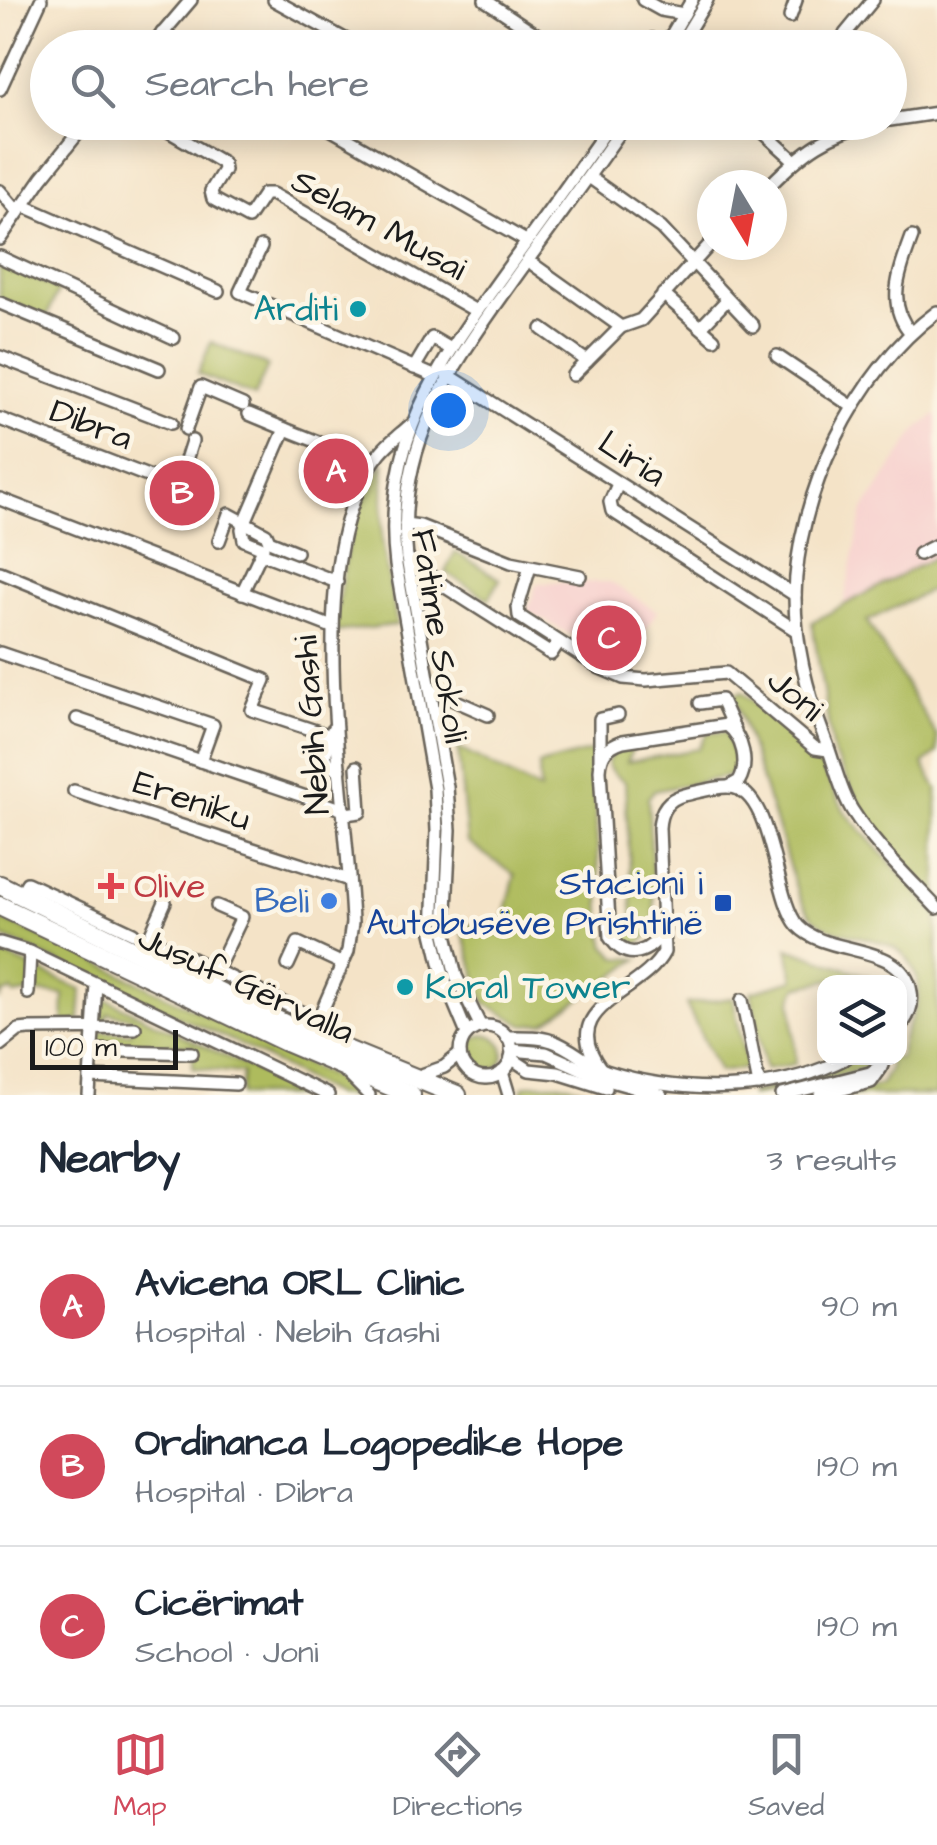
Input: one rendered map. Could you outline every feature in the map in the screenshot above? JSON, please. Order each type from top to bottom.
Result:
[{"type":"highway","name":"Jusuf Gërvalla","points":[[0,885],[314,1028],[412,1086]]},
{"type":"highway","name":"Jusuf Gërvalla","points":[[0,906],[336,1063],[458,1095]]},
{"type":"street","points":[[0,90],[41,0]]},
{"type":"street","points":[[165,30],[190,0]]},
{"type":"street","points":[[274,0],[328,30]]},
{"type":"street","points":[[484,0],[530,30]]},
{"type":"street","points":[[643,0],[661,10],[684,14]]},
{"type":"street","points":[[674,30],[692,0]]},
{"type":"street","points":[[690,30],[706,0]]},
{"type":"street","points":[[790,17],[796,0]]},
{"type":"street","points":[[849,30],[872,0]]},
{"type":"street","points":[[907,117],[937,113]]},
{"type":"street","points":[[0,239],[73,140]]},
{"type":"street","name":"Selam Musai","points":[[184,140],[223,163],[224,170],[211,192],[213,199],[248,218],[264,194],[272,194],[476,311]]},
{"type":"street","points":[[349,140],[526,241]]},
{"type":"street","name":"Fatime Sokoli","points":[[481,1027],[456,976],[445,930],[450,809],[407,558],[401,496],[411,424],[451,349],[599,140]]},
{"type":"street","name":"Fatime Sokoli","points":[[467,1034],[444,980],[433,933],[436,800],[392,526],[440,373],[614,140]]},
{"type":"street","points":[[772,140],[794,160]]},
{"type":"street","points":[[784,170],[820,140]]},
{"type":"street","points":[[589,176],[661,228],[753,326]]},
{"type":"street","points":[[0,191],[20,208],[218,291]]},
{"type":"street","points":[[911,333],[898,315],[896,296],[912,237]]},
{"type":"street","name":"Liria","points":[[261,247],[240,292],[414,368],[440,373],[795,595]]},
{"type":"street","points":[[0,256],[174,338]]},
{"type":"street","points":[[573,375],[621,327],[640,320],[697,256]]},
{"type":"street","points":[[534,265],[621,327]]},
{"type":"street","points":[[663,294],[714,338]]},
{"type":"street","points":[[701,327],[726,300]]},
{"type":"street","points":[[0,303],[159,368]]},
{"type":"street","points":[[937,312],[911,333],[872,378],[830,453],[810,510],[795,595],[813,709],[851,808],[888,856],[937,908]]},
{"type":"street","points":[[542,329],[587,361]]},
{"type":"street","points":[[414,368],[432,338],[451,349]]},
{"type":"street","points":[[777,356],[853,408]]},
{"type":"street","points":[[0,358],[171,424]]},
{"type":"street","points":[[186,429],[200,387],[341,452]]},
{"type":"street","name":"Dibra","points":[[0,419],[163,482]]},
{"type":"street","name":"Nebih Gashi","points":[[314,1028],[351,937],[336,722],[332,627],[336,582],[358,494],[381,452],[411,424]]},
{"type":"street","points":[[263,548],[242,537],[286,429]]},
{"type":"street","points":[[168,517],[192,442]]},
{"type":"street","points":[[618,484],[610,506],[620,518],[798,631]]},
{"type":"street","points":[[0,499],[332,627]]},
{"type":"street","points":[[219,541],[229,514],[266,534],[268,541],[296,552]]},
{"type":"street","points":[[405,524],[530,567],[580,576]]},
{"type":"street","points":[[919,554],[937,545]]},
{"type":"street","points":[[242,593],[260,553],[336,582]]},
{"type":"street","name":"Joni","points":[[407,558],[551,654],[559,642]]},
{"type":"street","name":"Joni","points":[[530,567],[519,616],[600,668],[622,678],[646,680],[731,676],[818,751],[828,750]]},
{"type":"street","points":[[0,572],[266,680],[252,710],[331,736]]},
{"type":"street","points":[[0,654],[213,725],[200,761]]},
{"type":"street","points":[[431,690],[488,715]]},
{"type":"street","points":[[601,1069],[587,1045],[591,1021],[606,1002],[648,972],[664,952],[662,812],[675,797],[729,787],[745,771],[724,702],[700,703]]},
{"type":"street","points":[[618,715],[600,719],[610,937],[624,951],[642,953],[653,946],[664,929]]},
{"type":"street","points":[[77,719],[344,812],[360,812],[357,767]]},
{"type":"street","points":[[336,722],[326,762],[340,770]]},
{"type":"street","points":[[600,762],[608,748],[623,741],[723,724],[735,731]]},
{"type":"street","points":[[729,787],[743,792],[759,811],[790,912],[801,929],[811,936],[883,959],[905,975]]},
{"type":"street","name":"Ereniku","points":[[74,791],[350,880]]},
{"type":"street","points":[[20,895],[27,883],[133,933]]},
{"type":"street","points":[[165,902],[149,938],[212,980]]},
{"type":"street","name":"Jusuf Gërvalla","points":[[212,980],[242,918],[217,906]]},
{"type":"street","points":[[0,942],[30,952],[328,1095]]},
{"type":"street","points":[[288,965],[298,943],[343,964]]},
{"type":"street","points":[[28,993],[30,952]]},
{"type":"street","points":[[907,978],[912,997],[907,1016]]},
{"type":"street","points":[[89,1095],[96,984]]},
{"type":"street","points":[[742,1000],[759,1086]]},
{"type":"street","points":[[412,1086],[444,1068],[460,1054],[467,1034],[481,1027],[495,1028],[506,1037],[511,1054],[528,1070],[558,1072],[629,1095]]},
{"type":"street","points":[[0,1044],[19,1030],[135,1028]]},
{"type":"street","points":[[506,1037],[550,1040],[601,1069],[664,1087],[718,1092],[739,1091],[831,1065]]},
{"type":"street","points":[[92,1050],[192,1053]]},
{"type":"street","points":[[511,1054],[546,1053],[604,1080],[662,1095]]},
{"type":"street","points":[[460,1054],[464,1067],[475,1076],[489,1078],[502,1072],[511,1054]]},
{"type":"street","points":[[336,1063],[369,1095]]},
{"type":"street","points":[[794,1094],[870,1073],[877,1065]]},
{"type":"street","points":[[820,1095],[871,1082],[878,1076],[880,1065]]},
{"type":"street","points":[[502,1072],[508,1095]]},
{"type":"street","points":[[90,1077],[236,1084]]},
{"type":"shaded area","points":[[937,414],[937,557],[843,606],[863,511],[918,428]]},
{"type":"shaded area","points":[[610,582],[657,611],[626,665],[527,611],[537,583]]},
{"type":"green space","points":[[0,263],[59,289],[46,319],[0,299]]},
{"type":"green space","points":[[211,342],[268,366],[254,397],[198,374]]},
{"type":"green space","points":[[384,462],[382,540],[397,625],[333,632],[346,555],[360,503]]},
{"type":"green space","points":[[455,552],[500,579],[489,599],[445,572]]},
{"type":"green space","points":[[937,556],[937,587],[867,621],[937,736],[937,753],[923,764],[937,789],[937,902],[876,834],[833,753],[812,622]]},
{"type":"green space","points":[[742,692],[816,756],[845,812],[937,914],[937,1095],[849,1095],[881,1084],[889,1065],[907,1065],[907,1029],[917,1002],[917,978],[911,964],[891,946],[834,930],[810,914],[793,879],[734,695]]},
{"type":"green space","points":[[726,732],[738,767],[729,776],[654,791],[648,798],[655,916],[648,936],[630,945],[618,934],[615,922],[619,916],[623,924],[633,922],[625,782],[607,764],[617,750],[625,747],[634,745],[627,762],[698,749],[707,733]]},
{"type":"green space","points":[[458,748],[540,791],[539,765],[592,751],[602,929],[606,946],[618,958],[638,959],[545,1023],[524,1025],[485,1003],[459,921],[500,935],[515,875],[467,842]]},
{"type":"green space","points":[[0,919],[73,950],[338,1080],[354,1095],[335,1095],[233,1041],[0,936]]},
{"type":"green space","points":[[788,948],[864,975],[817,975],[817,983],[797,987],[792,1000],[796,1064],[765,1069],[751,992],[794,980]]},
{"type":"green space","points":[[0,953],[82,990],[80,1020],[63,1026],[64,995],[14,995],[12,991],[0,998]]},
{"type":"green space","points":[[733,998],[747,1068],[719,1072],[686,1004]]},
{"type":"green space","points":[[108,1000],[307,1095],[240,1095],[242,1073],[193,1068],[193,1046],[105,1041],[104,1048],[96,1047],[98,1031],[131,1033],[132,1018],[108,1013],[105,1022],[100,1021],[101,1002]]},
{"type":"green space","points":[[486,1035],[499,1040],[504,1053],[499,1066],[486,1071],[473,1066],[468,1053],[473,1040]]},
{"type":"green space","points":[[844,1065],[868,1065],[790,1089],[751,1095],[751,1092],[818,1077]]},
{"type":"green space","points":[[568,1084],[596,1095],[521,1095],[524,1086]]},
{"type":"place","name":"Arditi","points":[[358,309]]},
{"type":"place","name":"Avicena ORL Clinic","points":[[336,471]]},
{"type":"place","name":"Ordinanca Logopedike Hope","points":[[182,493]]},
{"type":"place","name":"Cicërimat","points":[[609,638]]},
{"type":"place","name":"Olive","points":[[111,886]]},
{"type":"place","name":"Beli","points":[[329,901]]},
{"type":"place","name":"Stacioni i Autobusëve Prishtinë","points":[[723,903]]},
{"type":"place","name":"Koral Tower","points":[[405,987]]}]
